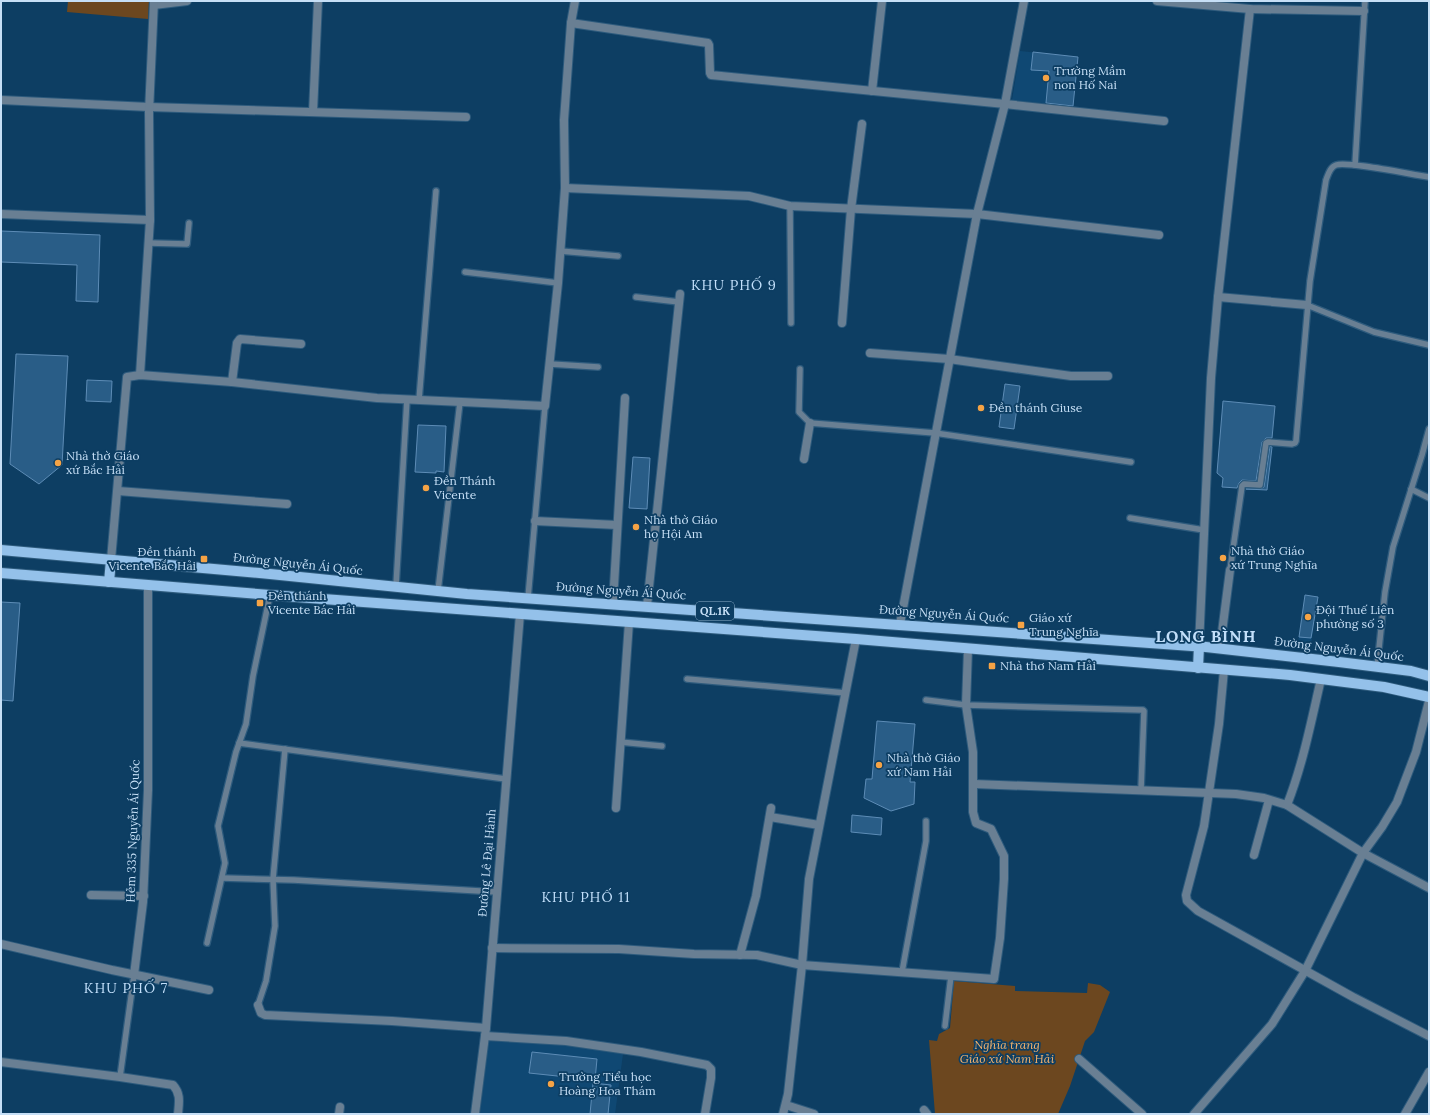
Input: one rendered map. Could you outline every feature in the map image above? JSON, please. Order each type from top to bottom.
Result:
[{"type":"main road","name":"Đường Nguyễn Ái Quốc","points":[[1,550],[270,574],[438,591],[1199,646],[1411,671],[1429,676]]},
{"type":"main road","points":[[109,582],[111,560]]},
{"type":"main road","name":"QL.1K","points":[[1,573],[270,595],[856,639],[1290,675],[1384,687],[1429,697]]},
{"type":"main road","points":[[1198,668],[1199,646]]},
{"type":"street","points":[[140,375],[150,220],[149,107],[154,3],[187,1]]},
{"type":"street","points":[[313,112],[318,1]]},
{"type":"street","points":[[111,560],[127,377],[140,375],[232,382],[377,398],[545,406],[558,283],[565,188],[564,120],[571,22],[575,1]]},
{"type":"street","points":[[872,91],[882,1]]},
{"type":"street","points":[[900,624],[977,214],[1006,104],[1024,1]]},
{"type":"street","points":[[1157,1],[1224,4],[1250,9],[1364,11]]},
{"type":"street","points":[[1199,646],[1211,378],[1218,297],[1250,9]]},
{"type":"street","points":[[571,22],[708,43],[711,75],[1164,121]]},
{"type":"street","points":[[1,100],[149,107],[466,117]]},
{"type":"street","points":[[842,323],[851,208],[862,124]]},
{"type":"street","points":[[565,188],[749,196],[790,206],[977,214],[1159,236]]},
{"type":"street","points":[[1,214],[150,220]]},
{"type":"street","points":[[1218,297],[1307,305]]},
{"type":"street","points":[[647,606],[680,298]]},
{"type":"street","points":[[232,382],[237,343],[240,340],[301,344]]},
{"type":"street","points":[[870,353],[949,359],[1071,376],[1108,376]]},
{"type":"street","points":[[613,603],[625,398]]},
{"type":"street","points":[[804,459],[810,423]]},
{"type":"street","points":[[118,491],[287,504]]},
{"type":"street","points":[[535,521],[617,525]]},
{"type":"street","points":[[1220,648],[1230,570]]},
{"type":"street","name":"Hẻm 335 Nguyễn Ái Quốc","points":[[134,975],[144,896],[148,790],[148,585]]},
{"type":"street","name":"Đường Lê Đại Hành","points":[[475,1114],[485,1032],[520,614]]},
{"type":"street","points":[[616,808],[629,622]]},
{"type":"street","points":[[783,1114],[786,1105],[802,965],[809,879],[856,639]]},
{"type":"street","points":[[492,948],[619,949],[757,956],[802,965],[994,979],[1000,938],[1004,856],[991,829],[976,823],[973,812],[973,752],[966,705],[968,649]]},
{"type":"street","points":[[1224,670],[1204,826],[1186,895],[1187,901],[1198,911],[1305,971],[1429,1036]]},
{"type":"street","points":[[1287,806],[1298,778],[1321,679]]},
{"type":"street","points":[[1194,1114],[1272,1024],[1305,971],[1363,853],[1382,827],[1397,802],[1416,752],[1429,701]]},
{"type":"street","points":[[974,784],[1236,794],[1269,800],[1287,806],[1363,853],[1429,888]]},
{"type":"street","points":[[1254,855],[1269,800]]},
{"type":"street","points":[[740,955],[756,896],[771,808]]},
{"type":"street","points":[[770,817],[819,825]]},
{"type":"street","points":[[91,895],[144,896]]},
{"type":"street","points":[[1,944],[134,975],[209,990]]},
{"type":"street","points":[[258,1005],[259,1010],[265,1014],[392,1021],[566,1041],[683,1059],[707,1065],[711,1069],[705,1114]]},
{"type":"street","points":[[1080,1059],[1142,1114]]},
{"type":"street","points":[[1,1062],[172,1085],[179,1093],[180,1099],[178,1114]]},
{"type":"street","points":[[1405,1114],[1429,1072]]},
{"type":"street","points":[[786,1105],[814,1114]]},
{"type":"lane","points":[[1356,165],[1365,1]]},
{"type":"lane","points":[[1230,570],[1242,486],[1244,484],[1260,485],[1266,443],[1292,444],[1296,441],[1310,281],[1326,180],[1330,169],[1336,165],[1356,165],[1429,177]]},
{"type":"lane","points":[[419,400],[436,191]]},
{"type":"lane","points":[[790,206],[791,323]]},
{"type":"lane","points":[[149,242],[187,244],[189,223]]},
{"type":"lane","points":[[560,251],[618,256]]},
{"type":"lane","points":[[465,272],[558,283]]},
{"type":"lane","points":[[636,296],[680,298]]},
{"type":"lane","points":[[1307,305],[1374,332],[1429,345]]},
{"type":"lane","points":[[550,364],[598,367]]},
{"type":"lane","points":[[800,369],[799,412],[810,423],[935,433],[1131,462]]},
{"type":"lane","points":[[396,586],[407,399]]},
{"type":"lane","points":[[438,591],[460,402]]},
{"type":"lane","points":[[528,598],[545,406]]},
{"type":"lane","points":[[1377,667],[1385,592],[1393,547],[1429,429]]},
{"type":"lane","points":[[1410,489],[1429,498]]},
{"type":"lane","points":[[1130,518],[1204,530]]},
{"type":"lane","points":[[207,943],[225,863],[218,826],[224,797],[246,724],[253,676],[270,595]]},
{"type":"lane","points":[[686,679],[846,693]]},
{"type":"lane","points":[[926,700],[966,705],[1143,710],[1141,790]]},
{"type":"lane","points":[[620,742],[662,746]]},
{"type":"lane","points":[[239,744],[506,779]]},
{"type":"lane","points":[[258,1005],[266,981],[275,926],[273,879],[285,750]]},
{"type":"lane","points":[[902,972],[926,841],[926,821]]},
{"type":"lane","points":[[222,878],[273,879],[497,892]]},
{"type":"lane","name":"Hẻm 335 Nguyễn Ái Quốc","points":[[120,1077],[134,975]]},
{"type":"lane","points":[[945,1026],[951,976]]},
{"type":"shaded area","name":"Trường Mầm non Hố Nai","points":[[1020,51],[1078,57],[1073,106],[1012,100]]},
{"type":"shaded area","name":"Đội Thuế Liên phường số 3","points":[[1305,595],[1318,597],[1310,651],[1297,649]]},
{"type":"shaded area","name":"Trường Tiểu học Hoàng Hoa Thám","points":[[489,1041],[562,1045],[623,1054],[615,1114],[480,1114]]},
{"type":"green space","points":[[68,1],[149,1],[148,19],[67,12]]},
{"type":"green space","name":"Nghĩa trang Giáo xứ Nam Hải","points":[[954,981],[1015,986],[1015,991],[1087,993],[1088,983],[1100,985],[1110,992],[1094,1032],[1085,1041],[1070,1086],[1058,1114],[935,1114],[929,1040],[937,1041],[939,1034],[950,1028]]},
{"type":"building","points":[[1033,52],[1078,57],[1073,106],[1046,103],[1049,71],[1031,70]]},
{"type":"building","points":[[1,231],[100,235],[98,302],[76,301],[77,265],[1,262]]},
{"type":"building","points":[[16,354],[68,356],[62,465],[39,484],[10,464]]},
{"type":"building","points":[[87,380],[112,381],[111,402],[86,401]]},
{"type":"building","points":[[1005,384],[1020,386],[1014,429],[999,427]]},
{"type":"building","points":[[1223,401],[1275,406],[1272,438],[1266,438],[1262,442],[1256,481],[1242,480],[1237,488],[1222,487],[1223,478],[1217,473]]},
{"type":"building","points":[[418,425],[446,426],[444,472],[415,472]]},
{"type":"building","points":[[1270,446],[1272,447],[1267,490],[1246,489],[1260,489],[1264,487]]},
{"type":"building","points":[[633,457],[650,458],[647,509],[629,508]]},
{"type":"building","name":"Đội Thuế Liên phường số 3","points":[[1305,595],[1318,597],[1311,638],[1299,637]]},
{"type":"building","points":[[1,602],[20,603],[13,701],[1,700]]},
{"type":"building","points":[[877,721],[915,724],[910,782],[915,782],[914,804],[891,811],[864,798],[866,779],[872,779]]},
{"type":"building","points":[[852,815],[882,818],[881,835],[851,832]]},
{"type":"building","points":[[532,1052],[597,1059],[595,1080],[529,1073]]},
{"type":"building","points":[[593,1083],[611,1085],[608,1114],[590,1114]]},
{"type":"place","name":"Trường Mầm non Hố Nai","points":[[1046,78]]},
{"type":"place","name":"Đền thánh Giuse","points":[[981,408]]},
{"type":"place","name":"Nhà thờ Giáo xứ Bắc Hải","points":[[58,463]]},
{"type":"place","name":"Đền Thánh Vicente","points":[[426,488]]},
{"type":"place","name":"Nhà thờ Giáo họ Hội Am","points":[[636,527]]},
{"type":"place","name":"Nhà thờ Giáo xứ Trung Nghĩa","points":[[1223,558]]},
{"type":"place","name":"Đền thánh Vicente Bắc Hải","points":[[204,559]]},
{"type":"place","name":"Đền thánh Vicente Bác Hải","points":[[260,603]]},
{"type":"place","name":"Đội Thuế Liên phường số 3","points":[[1308,617]]},
{"type":"place","name":"Giáo xứ Trung Nghĩa","points":[[1021,625]]},
{"type":"place","name":"Nhà thơ Nam Hải","points":[[992,666]]},
{"type":"place","name":"Nhà thờ Giáo xứ Nam Hải","points":[[879,765]]},
{"type":"place","name":"Trường Tiểu học Hoàng Hoa Thám","points":[[551,1084]]},
{"type":"district","name":"KHU PHỐ 9","points":[[734,285]]},
{"type":"district","name":"LONG BÌNH","points":[[1206,636]]},
{"type":"district","name":"KHU PHỐ 11","points":[[586,897]]},
{"type":"district","name":"KHU PHỐ 7","points":[[126,988]]}]
